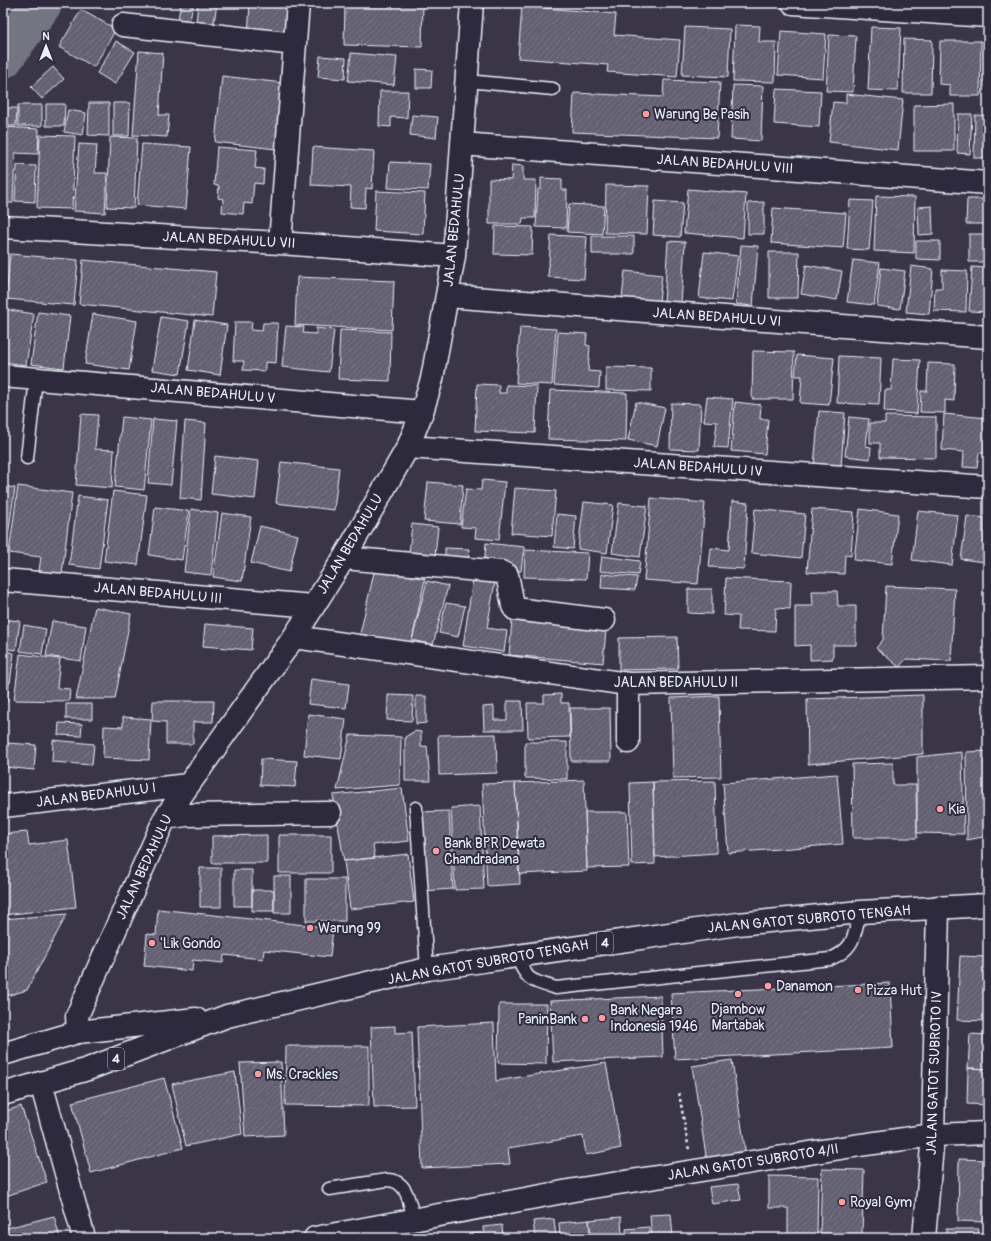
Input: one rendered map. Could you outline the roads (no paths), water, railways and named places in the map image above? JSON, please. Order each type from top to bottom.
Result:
[{"type":"main road","points":[[280,243],[298,3]]},
{"type":"main road","name":"JALAN BEDAHULU","points":[[78,1032],[77,1016],[165,818],[294,637],[344,558],[408,447],[422,412],[432,379],[454,256],[472,3]]},
{"type":"main road","points":[[793,3],[988,16]]},
{"type":"main road","points":[[123,24],[295,44]]},
{"type":"main road","name":"JALAN BEDAHULU VIII","points":[[462,144],[988,183]]},
{"type":"main road","name":"JALAN BEDAHULU VII","points":[[3,227],[280,243],[454,256]]},
{"type":"main road","name":"JALAN BEDAHULU VI","points":[[447,296],[988,337]]},
{"type":"main road","name":"JALAN BEDAHULU V","points":[[3,376],[422,412]]},
{"type":"main road","name":"JALAN BEDAHULU IV","points":[[408,447],[988,487]]},
{"type":"main road","points":[[344,558],[501,572],[507,576],[512,606],[515,609],[604,620]]},
{"type":"main road","name":"JALAN BEDAHULU III","points":[[3,580],[313,606]]},
{"type":"main road","name":"JALAN BEDAHULU II","points":[[294,637],[628,684],[988,677]]},
{"type":"main road","points":[[628,684],[628,742]]},
{"type":"main road","name":"JALAN BEDAHULU I","points":[[3,806],[188,785]]},
{"type":"main road","points":[[165,818],[186,815],[330,813]]},
{"type":"main road","name":"JALAN GATOT SUBROTO TENGAH","points":[[3,1094],[88,1069],[227,1016],[427,969],[738,924],[860,912],[988,905]]},
{"type":"main road","name":"JALAN GATOT SUBROTO IV","points":[[924,1238],[933,1135],[938,907]]},
{"type":"main road","name":"4","points":[[3,1054],[78,1032],[227,1016]]},
{"type":"main road","points":[[41,1083],[84,1238]]},
{"type":"main road","name":"JALAN GATOT SUBROTO 4/II","points":[[315,1238],[574,1190],[933,1135],[988,1133]]},
{"type":"lane","points":[[467,81],[552,89]]},
{"type":"lane","points":[[27,458],[36,379]]},
{"type":"lane","points":[[416,808],[427,969]]},
{"type":"lane","points":[[516,955],[526,977],[537,983],[556,988],[830,958],[840,955],[852,944],[860,912]]},
{"type":"lane","points":[[329,1189],[396,1180],[405,1188],[414,1220]]},
{"type":"waterway","points":[[3,58],[42,3]]},
{"type":"place","name":"Warung Be Pasih","points":[[646,114]]},
{"type":"place","name":"Kia","points":[[940,809]]},
{"type":"place","name":"Bank BPR Dewata Chandradana","points":[[436,851]]},
{"type":"place","name":"Warung 99","points":[[310,928]]},
{"type":"place","name":"'Lik Gondo","points":[[152,943]]},
{"type":"place","name":"Danamon","points":[[768,986]]},
{"type":"place","name":"Pizza Hut","points":[[858,990]]},
{"type":"place","name":"Djambow Martabak","points":[[738,994]]},
{"type":"place","name":"Bank Negara Indonesia 1946","points":[[602,1018]]},
{"type":"place","name":"PaninBank","points":[[585,1019]]},
{"type":"place","name":"Ms. Crackles","points":[[258,1074]]},
{"type":"place","name":"Royal Gym","points":[[842,1202]]}]
